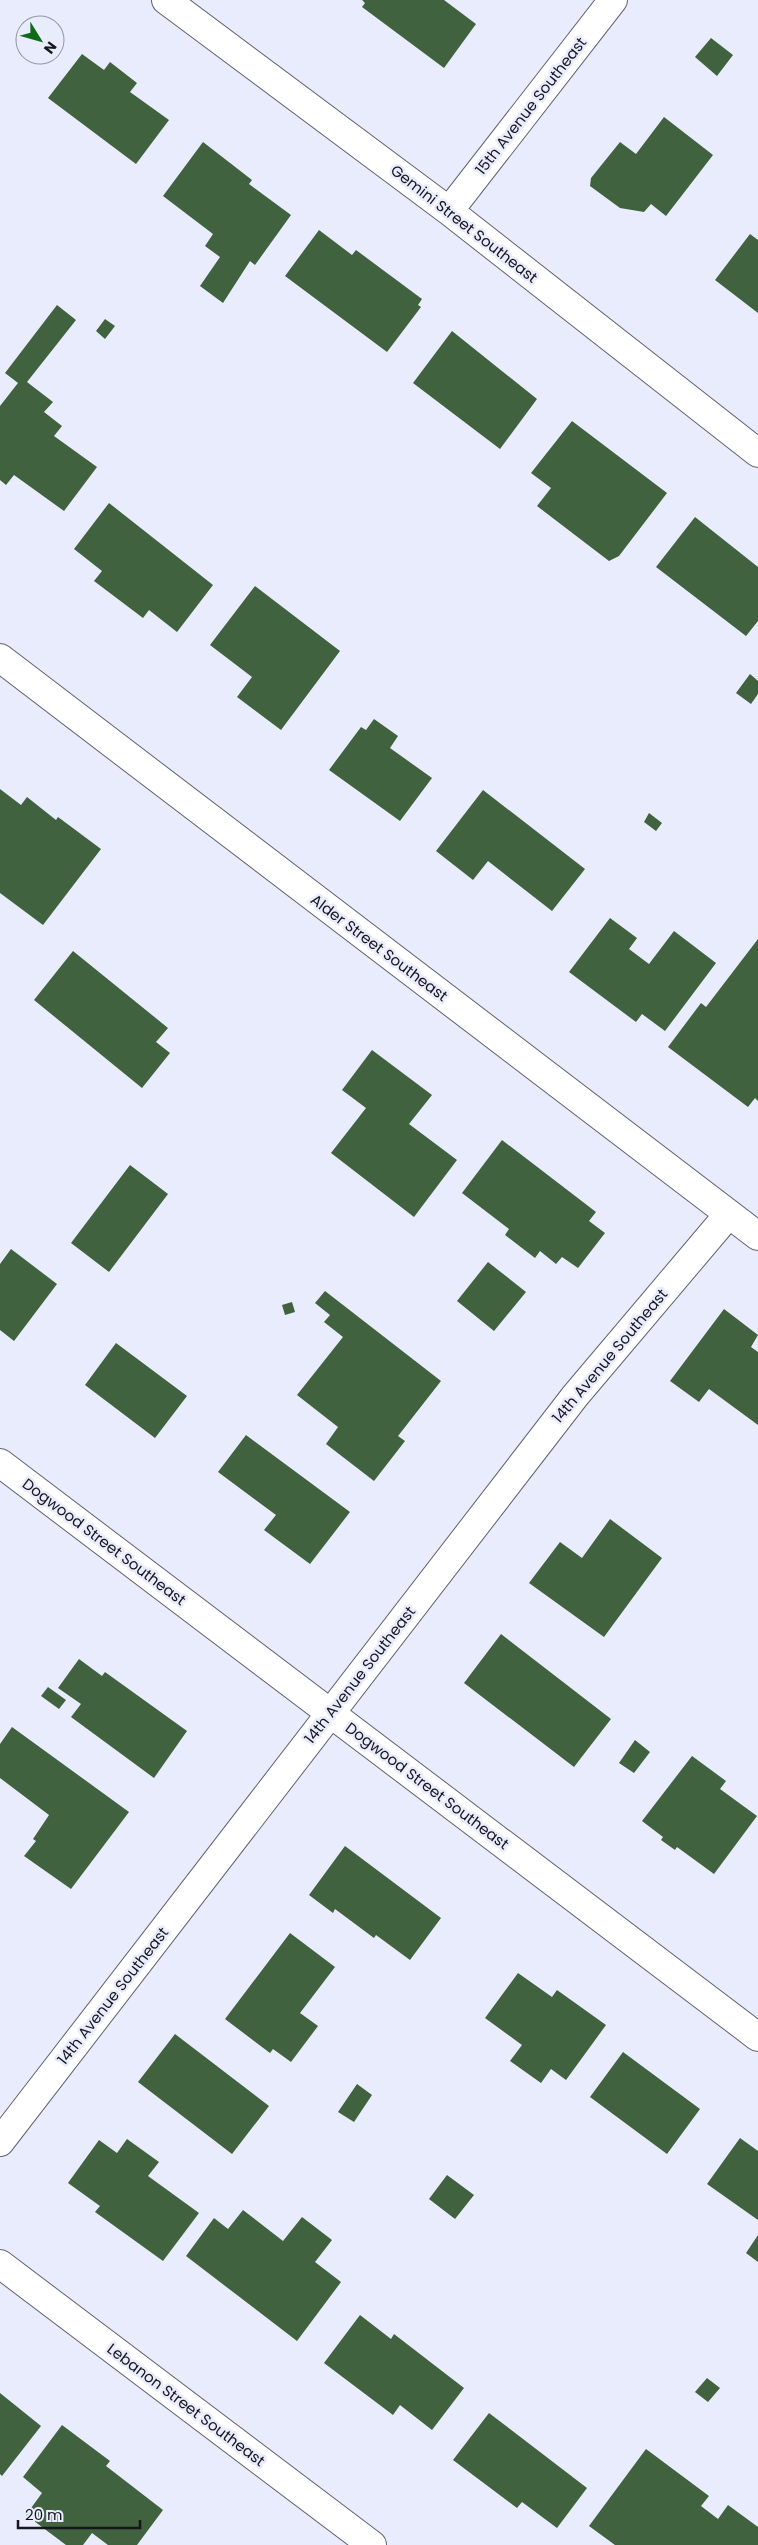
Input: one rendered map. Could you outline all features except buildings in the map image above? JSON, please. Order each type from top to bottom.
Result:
[{"type":"street","name":"Gemini Street Southeast","points":[[166,0],[449,211],[758,453]]},
{"type":"street","name":"15th Avenue Southeast","points":[[449,211],[613,0]]},
{"type":"street","name":"Alder Street Southeast","points":[[0,658],[758,1236]]},
{"type":"street","name":"14th Avenue Southeast","points":[[0,2142],[575,1396],[728,1215]]},
{"type":"street","name":"Dogwood Street Southeast","points":[[0,1463],[758,2037]]},
{"type":"street","name":"Lebanon Street Southeast","points":[[0,2264],[372,2545]]}]
